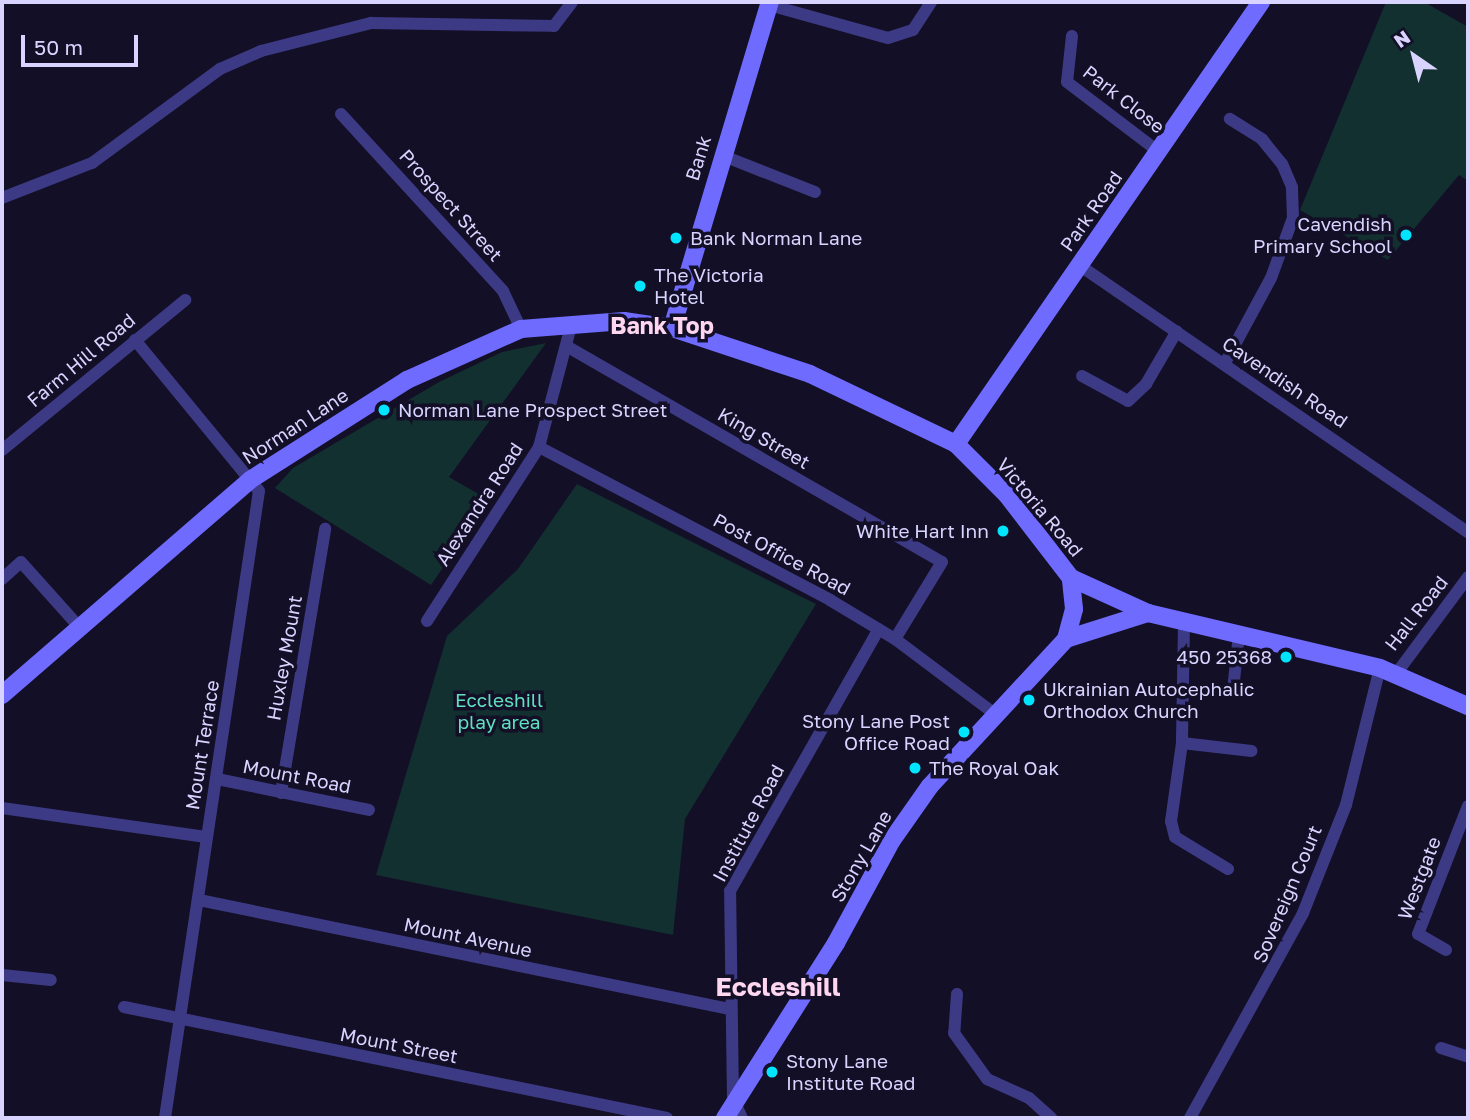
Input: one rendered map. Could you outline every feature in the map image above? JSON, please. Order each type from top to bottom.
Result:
[{"type":"street","points":[[2,198],[92,163],[220,69],[261,51],[371,23],[554,26],[572,2]]},
{"type":"street","points":[[770,4],[888,38],[913,30],[931,2]]},
{"type":"street","name":"Park Road","points":[[956,444],[1261,2]]},
{"type":"street","name":"Bank","points":[[672,328],[721,155],[770,4]]},
{"type":"street","name":"Park Close","points":[[1072,36],[1066,82],[1158,151]]},
{"type":"street","name":"Prospect Street","points":[[341,114],[503,291],[521,329]]},
{"type":"street","points":[[1225,363],[1271,278],[1293,218],[1292,187],[1282,164],[1262,139],[1230,119]]},
{"type":"street","points":[[721,155],[815,192]]},
{"type":"street","name":"Cavendish Road","points":[[1080,265],[1468,532]]},
{"type":"street","name":"Farm Hill Road","points":[[2,450],[185,300]]},
{"type":"street","name":"Norman Lane","points":[[2,695],[250,480],[408,380],[521,329],[572,322],[672,328]]},
{"type":"street","name":"Alexandra Road","points":[[427,621],[539,447],[568,347],[572,322]]},
{"type":"street","name":"Victoria Road","points":[[672,328],[810,374],[956,444],[1007,495],[1072,578],[1148,613],[1184,624],[1239,634],[1388,671],[1468,706]]},
{"type":"street","points":[[1082,376],[1128,401],[1146,384],[1177,331]]},
{"type":"street","points":[[135,340],[250,480]]},
{"type":"street","name":"King Street","points":[[568,347],[942,562],[895,639]]},
{"type":"street","name":"Post Office Road","points":[[539,447],[879,629],[995,715]]},
{"type":"street","name":"Mount Terrace","points":[[165,1118],[259,491],[250,480]]},
{"type":"street","name":"Huxley Mount","points":[[281,793],[325,529]]},
{"type":"street","points":[[2,579],[21,562],[80,629]]},
{"type":"street","name":"Hall Road","points":[[1388,671],[1468,577]]},
{"type":"street","points":[[1066,639],[1074,609],[1072,578]]},
{"type":"street","name":"Stony Lane","points":[[725,1118],[733,1099],[836,943],[892,840],[995,715],[1066,639],[1148,613]]},
{"type":"street","points":[[1184,624],[1182,743],[1171,821],[1175,837],[1228,869]]},
{"type":"street","name":"Institute Road","points":[[733,1099],[729,1009],[730,891],[879,629]]},
{"type":"street","points":[[1233,690],[1239,634]]},
{"type":"street","name":"Sovereign Court","points":[[1190,1118],[1303,913],[1346,805],[1388,671]]},
{"type":"street","points":[[1182,743],[1252,751]]},
{"type":"street","name":"Mount Road","points":[[217,779],[369,810]]},
{"type":"street","name":"Westgate","points":[[1446,950],[1418,934],[1468,806]]},
{"type":"street","points":[[2,808],[206,837]]},
{"type":"street","name":"Mount Avenue","points":[[199,900],[729,1009]]},
{"type":"street","points":[[2,975],[51,980]]},
{"type":"street","points":[[957,994],[954,1033],[987,1079],[1029,1098],[1051,1118]]},
{"type":"street","name":"Mount Street","points":[[124,1007],[667,1118]]},
{"type":"street","points":[[1441,1048],[1468,1057]]},
{"type":"street","points":[[733,1099],[742,1118]]},
{"type":"green space","points":[[1386,2],[1424,2],[1468,27],[1468,181],[1459,175],[1388,260],[1300,210]]},
{"type":"green space","points":[[546,343],[449,477],[489,500],[431,585],[275,488],[293,468],[439,382],[502,352]]},
{"type":"green space","name":"Eccleshill play area","points":[[577,484],[816,604],[685,819],[673,935],[376,875],[447,636],[518,569]]},
{"type":"place","name":"Cavendish Primary School","points":[[1406,235]]},
{"type":"place","name":"Bank Norman Lane","points":[[676,238]]},
{"type":"place","name":"The Victoria Hotel","points":[[640,286]]},
{"type":"place","name":"Norman Lane Prospect Street","points":[[384,410]]},
{"type":"place","name":"White Hart Inn","points":[[1003,531]]},
{"type":"place","name":"450 25368","points":[[1286,657]]},
{"type":"place","name":"Ukrainian Autocephalic Orthodox Church","points":[[1029,700]]},
{"type":"place","name":"Stony Lane Post Office Road","points":[[964,732]]},
{"type":"place","name":"The Royal Oak","points":[[915,768]]},
{"type":"place","name":"Stony Lane Institute Road","points":[[772,1072]]},
{"type":"district","name":"Bank Top","points":[[662,325]]},
{"type":"district","name":"Eccleshill","points":[[778,987]]}]
